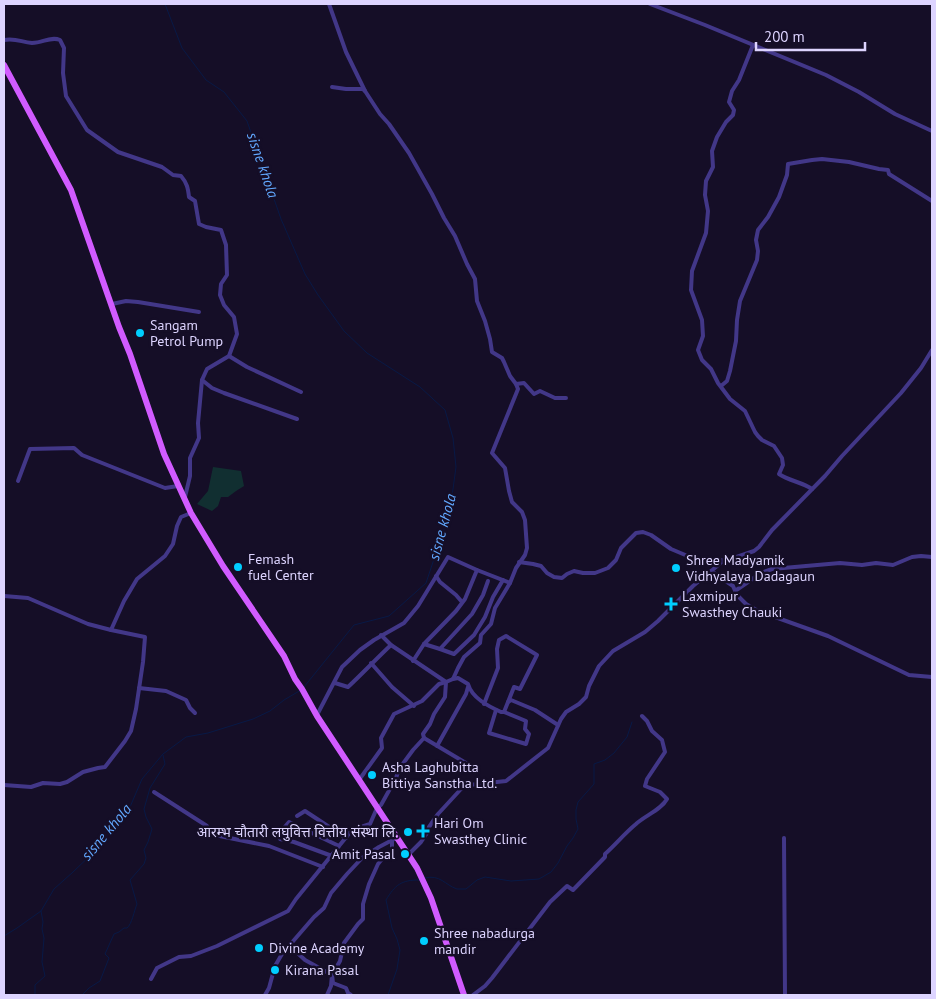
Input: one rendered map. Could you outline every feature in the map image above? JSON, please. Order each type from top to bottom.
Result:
[{"type":"main road","points":[[4,65],[71,190],[164,454],[184,500],[223,566],[284,656],[317,716],[378,808],[395,839],[409,854],[417,868],[431,898],[464,995]]},
{"type":"street","points":[[329,4],[346,52],[365,91],[409,153],[462,250],[475,279],[477,301],[485,321],[492,352],[502,358],[518,389],[492,453],[505,468],[512,502],[522,512],[525,520],[527,548],[525,555],[519,562],[510,583],[495,608],[491,624],[482,635],[480,643],[464,657],[454,679]]},
{"type":"street","points":[[652,4],[826,75],[895,114],[932,131]]},
{"type":"street","points":[[4,40],[19,39],[32,43],[51,38],[60,40],[64,48],[63,73],[66,96],[87,130],[118,152],[162,167],[173,175],[181,176],[186,181],[189,197],[195,201],[199,224],[206,228],[221,230],[226,245],[227,275],[221,284],[220,295],[224,306],[234,318],[237,334],[229,356],[207,369],[202,380],[198,423],[199,438],[190,458],[190,476],[184,500]]},
{"type":"street","points":[[753,45],[739,80],[732,91],[729,102],[734,110],[733,115],[726,122],[717,137],[712,151],[713,167],[706,181],[705,195],[708,211],[706,233],[692,271],[691,290],[702,320],[703,336],[698,350],[702,360],[711,369],[730,400],[745,411],[754,432],[762,440],[774,446],[782,458],[783,465],[779,474],[812,489]]},
{"type":"street","points":[[332,87],[363,89],[365,91]]},
{"type":"street","points":[[721,386],[727,381],[730,371],[736,342],[740,301],[757,260],[756,240],[758,230],[779,197],[787,175],[788,164],[822,159],[888,170],[889,174],[932,201]]},
{"type":"street","points":[[112,304],[126,301],[138,302],[199,312]]},
{"type":"street","points":[[409,854],[421,842],[438,814],[461,789],[469,785],[506,781],[548,748],[566,712],[579,704],[586,696],[599,666],[614,651],[645,632],[693,586],[722,562],[754,551],[759,547],[772,530],[825,476],[901,393],[922,368],[932,350]]},
{"type":"street","points":[[229,356],[247,367],[301,392]]},
{"type":"street","points":[[202,380],[224,394],[297,419]]},
{"type":"street","points":[[516,384],[524,383],[534,394],[540,392],[556,398],[566,398]]},
{"type":"street","points":[[18,481],[30,449],[74,448],[82,455],[165,488],[178,486]]},
{"type":"street","points":[[111,630],[137,579],[165,556],[173,544],[181,517],[191,512]]},
{"type":"street","points":[[519,562],[541,566],[554,577],[562,578],[574,571],[594,573],[608,568],[616,560],[621,548],[636,533],[643,532],[651,535],[671,549],[702,562],[731,559]]},
{"type":"street","points":[[736,591],[761,572],[772,569],[840,563],[892,565],[912,557],[932,556]]},
{"type":"street","points":[[317,716],[342,667],[360,650],[381,635],[404,623],[412,615],[448,557],[510,583]]},
{"type":"street","points":[[413,660],[424,644],[456,611],[477,570]]},
{"type":"street","points":[[711,571],[734,586],[737,595],[746,604],[758,611],[828,636],[909,675],[932,677]]},
{"type":"street","points":[[436,576],[462,602]]},
{"type":"street","points":[[424,644],[454,654],[474,635],[503,580]]},
{"type":"street","points":[[440,649],[472,614],[483,595],[488,581]]},
{"type":"street","points":[[4,596],[28,598],[88,624],[144,636],[143,662],[131,730],[105,767],[83,772],[68,782],[60,784],[43,783],[32,787],[4,785]]},
{"type":"street","points":[[381,635],[391,645],[446,682]]},
{"type":"street","points":[[484,704],[498,668],[497,649],[499,640],[506,636],[537,655],[520,689],[514,686],[504,712]]},
{"type":"street","points":[[335,683],[348,687],[391,645]]},
{"type":"street","points":[[371,663],[392,687],[414,706]]},
{"type":"street","points":[[359,780],[382,748],[381,738],[394,714],[422,701],[439,684],[458,678],[468,684],[470,692],[484,704],[526,721],[525,729],[529,734],[526,744],[489,733],[496,710]]},
{"type":"street","points":[[151,979],[157,968],[178,957],[190,956],[217,946],[288,911],[352,830],[370,824],[392,786],[399,769],[424,738],[423,734],[445,697],[446,682]]},
{"type":"street","points":[[437,746],[466,694],[468,684]]},
{"type":"street","points":[[139,688],[166,691],[186,700],[195,713]]},
{"type":"street","points":[[508,702],[511,700],[522,704],[558,725]]},
{"type":"street","points":[[473,995],[492,978],[550,902],[563,889],[567,886],[573,890],[624,835],[664,805],[667,799],[660,792],[645,786],[647,779],[665,752],[662,740],[652,731],[642,716]]},
{"type":"street","points":[[424,738],[471,766]]},
{"type":"street","points":[[154,792],[207,826],[204,831]]},
{"type":"street","points":[[297,816],[305,810],[346,838]]},
{"type":"street","points":[[332,856],[280,839],[283,829],[288,822],[339,846]]},
{"type":"street","points":[[210,834],[269,846],[323,866]]},
{"type":"street","points":[[784,838],[785,995]]},
{"type":"street","points":[[265,995],[275,966],[289,945],[324,908],[331,894],[362,858],[378,847],[395,839]]},
{"type":"street","points":[[327,995],[331,986],[332,975],[340,961],[344,943],[363,919],[363,904],[367,889],[378,864],[392,852],[395,839]]},
{"type":"street","points":[[289,945],[305,960],[332,975]]},
{"type":"street","points":[[332,975],[333,983],[346,988],[351,995]]},
{"type":"green space","points":[[213,467],[241,471],[244,486],[228,497],[221,497],[218,506],[212,511],[197,504],[208,491]]},
{"type":"waterway","name":"sisne khola","points":[[165,4],[182,48],[206,80],[224,92],[247,121],[281,219],[305,274],[318,295],[344,331],[367,353],[420,387],[445,410],[453,438],[456,467],[450,511],[426,583],[389,616],[354,625],[304,687]]},
{"type":"waterway","name":"sisne khola","points":[[4,936],[41,911],[54,889],[97,849],[106,830],[130,807],[142,779],[163,754],[186,737],[208,733],[253,719],[270,711],[301,690]]},
{"type":"waterway","points":[[425,878],[435,877],[457,889],[466,889],[477,880],[485,877],[511,881],[539,879],[551,872],[578,829],[576,810],[578,802],[594,784],[594,764],[605,760],[614,753],[627,737],[632,722]]},
{"type":"waterway","points":[[82,995],[100,981],[109,958],[105,954],[114,934],[127,928],[133,917],[137,904],[130,880],[144,864],[146,858],[144,850],[152,829],[144,809],[150,788],[165,764],[163,755]]},
{"type":"waterway","points":[[388,995],[397,969],[400,950],[392,928],[386,900],[399,884],[419,880]]},
{"type":"waterway","points":[[35,995],[35,985],[45,976],[42,962],[44,938],[41,911]]},
{"type":"place","name":"Sangam Petrol Pump","points":[[140,333]]},
{"type":"place","name":"Femash fuel Center","points":[[238,567]]},
{"type":"place","name":"Shree Madyamik Vidhyalaya Dadagaun","points":[[676,568]]},
{"type":"place","name":"Laxmipur Swasthey Chauki","points":[[671,604]]},
{"type":"place","name":"Asha Laghubitta Bittiya Sanstha Ltd.","points":[[372,775]]},
{"type":"place","name":"Hari Om Swasthey Clinic","points":[[423,831]]},
{"type":"place","name":"आरम्भ चौतारी लघुवित्त वित्तीय संस्था लि.","points":[[408,832]]},
{"type":"place","name":"Amit Pasal","points":[[405,854]]},
{"type":"place","name":"Shree nabadurga mandir","points":[[424,941]]},
{"type":"place","name":"Divine Academy","points":[[259,948]]},
{"type":"place","name":"Kirana Pasal","points":[[275,970]]}]
